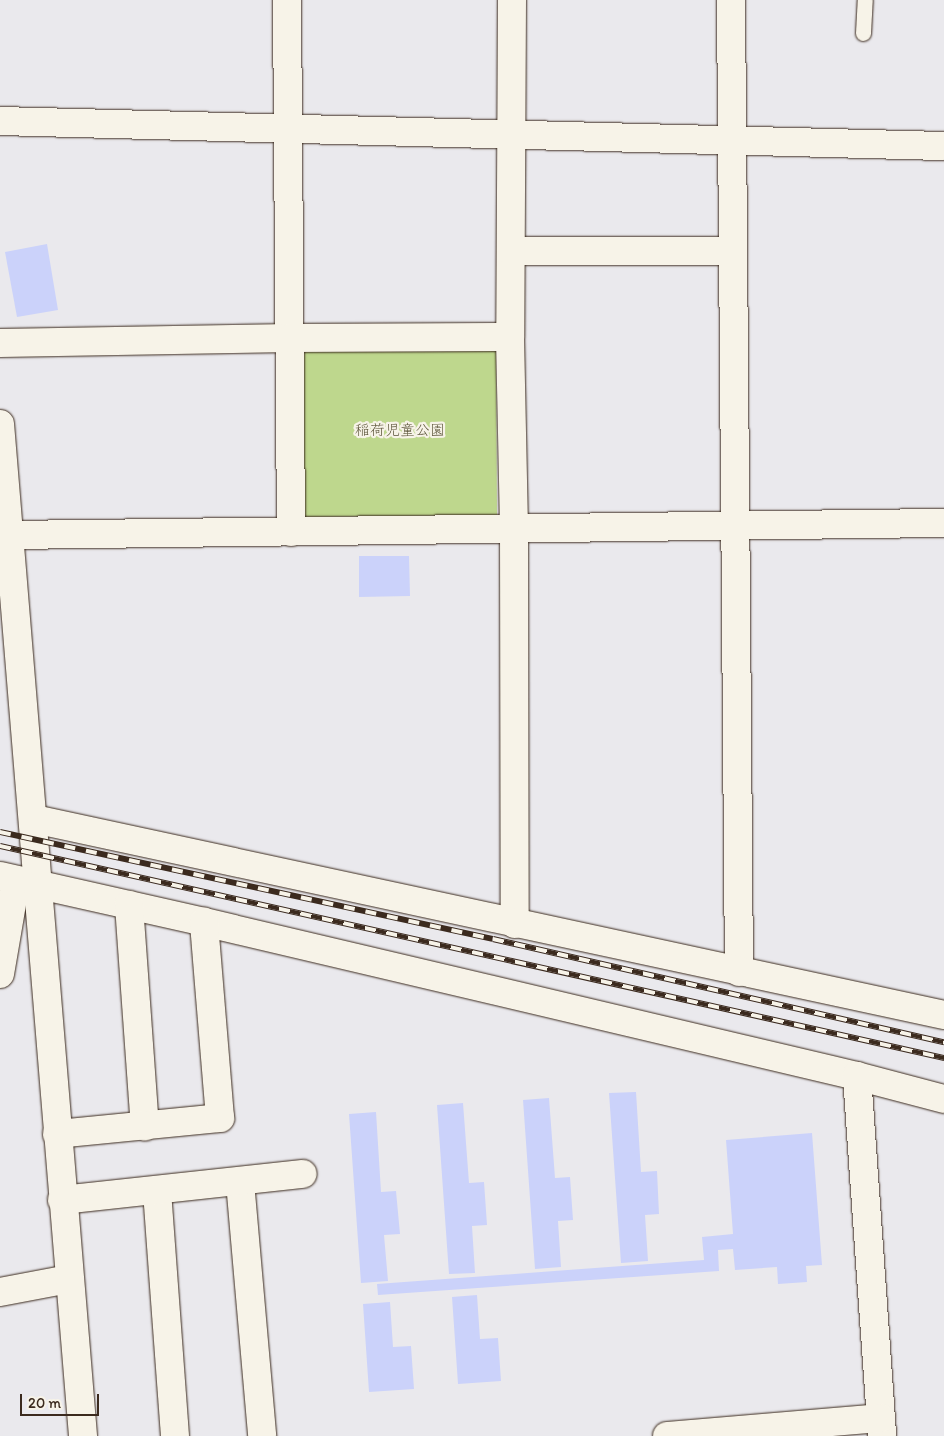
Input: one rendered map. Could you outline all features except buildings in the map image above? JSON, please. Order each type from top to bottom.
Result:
[{"type":"street","points":[[288,0],[291,532]]},
{"type":"street","points":[[512,0],[510,337],[514,528],[515,924]]},
{"type":"street","points":[[731,0],[740,972]]},
{"type":"street","points":[[0,120],[944,146]]},
{"type":"street","points":[[511,251],[732,251]]},
{"type":"street","points":[[0,343],[291,338],[510,337]]},
{"type":"street","points":[[0,424],[2,485],[10,535],[34,819],[18,880],[0,974]]},
{"type":"street","points":[[10,535],[944,523]]},
{"type":"street","points":[[34,819],[944,1015]]},
{"type":"street","points":[[18,880],[857,1076],[944,1099]]},
{"type":"street","points":[[18,880],[57,1134],[83,1436]]},
{"type":"street","points":[[129,905],[146,1126]]},
{"type":"street","points":[[57,1134],[220,1118],[204,922]]},
{"type":"street","points":[[666,1436],[881,1427],[857,1076]]},
{"type":"street","points":[[62,1200],[303,1174]]},
{"type":"street","points":[[240,1182],[262,1436]]},
{"type":"street","points":[[157,1191],[175,1436]]},
{"type":"street","points":[[0,1292],[69,1279]]},
{"type":"lane","points":[[863,33],[865,0]]},
{"type":"green space","name":"稲荷児童公園","points":[[496,345],[497,515],[304,517],[302,347]]},
{"type":"railway","points":[[0,832],[493,939],[944,1042]]},
{"type":"railway","points":[[0,846],[944,1058]]}]
